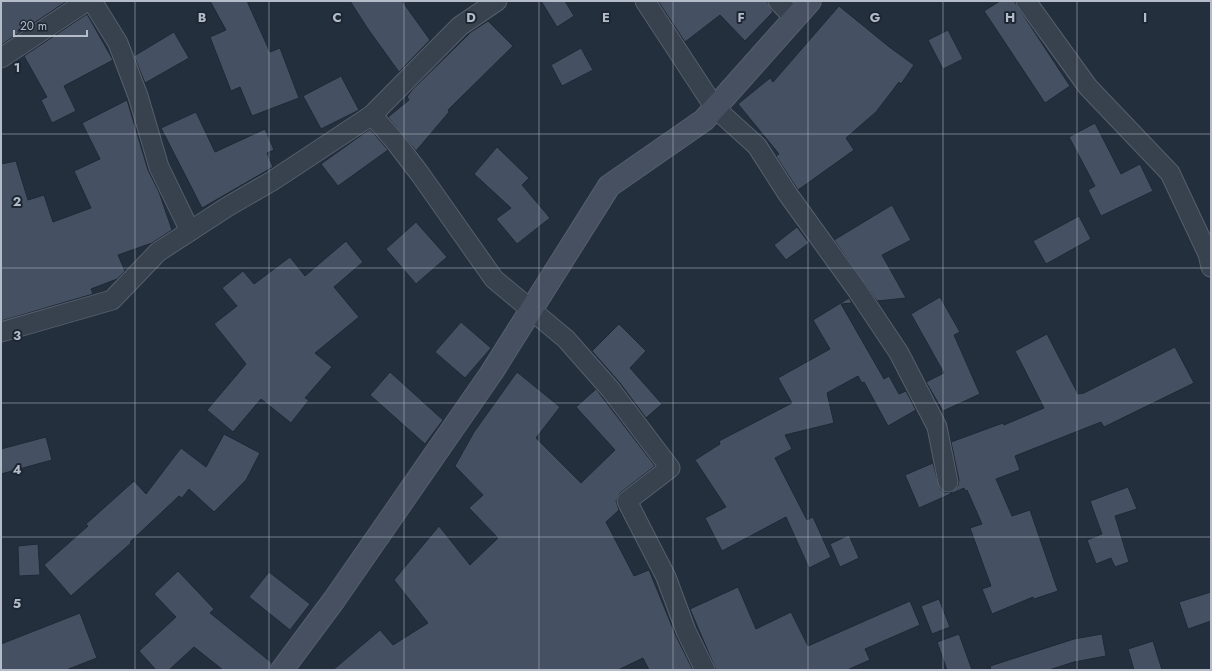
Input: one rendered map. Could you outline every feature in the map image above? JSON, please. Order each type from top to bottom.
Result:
[{"type":"main road","points":[[289,667],[488,378],[609,186],[704,120],[810,1]]},
{"type":"street","points":[[1,58],[87,1]]},
{"type":"street","points":[[92,1],[118,43],[138,96],[159,167],[190,231]]},
{"type":"street","points":[[1,332],[112,300],[158,252],[272,181],[372,114],[460,26],[497,1]]},
{"type":"street","points":[[645,1],[715,108],[757,146],[787,193],[855,287],[899,353],[937,427],[948,482]]},
{"type":"street","points":[[778,1],[794,18]]},
{"type":"street","points":[[1026,1],[1088,87],[1170,173],[1208,254],[1211,267]]},
{"type":"street","points":[[372,114],[420,174],[494,279],[566,339],[611,390],[670,468],[627,501],[666,577],[686,631],[705,670]]},
{"type":"building","points":[[1,1],[67,1],[1,45]]},
{"type":"building","points":[[210,1],[247,1],[270,52],[280,48],[299,98],[252,116],[240,87],[231,91],[210,37],[226,30]]},
{"type":"building","points":[[350,1],[402,1],[430,40],[399,72]]},
{"type":"building","points":[[541,1],[565,1],[574,16],[557,27]]},
{"type":"building","points":[[658,1],[767,1],[773,12],[745,41],[720,15],[685,42]]},
{"type":"building","points":[[1000,1],[1014,1],[1070,86],[1045,103],[984,11]]},
{"type":"building","points":[[839,6],[914,65],[901,84],[899,82],[876,112],[846,138],[854,150],[798,190],[776,156],[779,154],[738,104],[770,78],[773,82]]},
{"type":"building","points":[[87,14],[113,60],[64,86],[76,111],[52,123],[41,100],[47,97],[24,56]]},
{"type":"building","points":[[488,21],[513,46],[448,110],[449,112],[416,151],[388,117],[409,100],[407,97],[412,90],[471,32]]},
{"type":"building","points":[[948,30],[963,59],[943,69],[928,40]]},
{"type":"building","points":[[174,32],[189,58],[145,83],[134,56]]},
{"type":"building","points":[[581,48],[593,70],[562,86],[551,65]]},
{"type":"building","points":[[341,76],[359,110],[321,129],[303,96]]},
{"type":"building","points":[[127,100],[148,170],[159,192],[172,230],[152,243],[118,255],[125,271],[117,279],[91,289],[93,294],[1,321],[1,164],[16,161],[28,200],[44,195],[53,222],[91,208],[74,171],[100,159],[82,123]]},
{"type":"building","points":[[196,112],[215,152],[265,129],[274,150],[267,153],[273,167],[202,208],[161,128]]},
{"type":"building","points":[[1095,123],[1121,174],[1140,164],[1153,191],[1101,216],[1088,190],[1095,186],[1069,137]]},
{"type":"building","points":[[370,129],[388,150],[338,186],[321,164]]},
{"type":"building","points":[[497,147],[529,178],[522,185],[550,218],[517,244],[496,219],[511,208],[474,174]]},
{"type":"building","points":[[892,205],[911,240],[882,255],[906,298],[877,301],[834,240]]},
{"type":"building","points":[[1079,216],[1091,239],[1046,264],[1033,241]]},
{"type":"building","points":[[416,222],[447,257],[416,284],[386,249]]},
{"type":"building","points":[[797,227],[809,243],[786,260],[774,245]]},
{"type":"building","points":[[346,241],[363,262],[334,287],[359,317],[315,353],[332,367],[305,398],[309,400],[291,423],[261,399],[233,432],[207,410],[246,364],[214,324],[237,306],[222,288],[243,271],[254,284],[290,257],[305,276]]},
{"type":"building","points":[[940,297],[960,332],[954,335],[980,394],[943,411],[926,382],[944,373],[911,314]]},
{"type":"building","points":[[849,298],[852,303],[841,304],[884,379],[889,376],[899,394],[906,391],[916,410],[888,426],[864,382],[862,383],[858,376],[827,393],[834,423],[785,435],[792,449],[775,458],[807,520],[813,517],[831,557],[809,568],[786,517],[722,551],[705,518],[726,507],[695,460],[720,444],[719,441],[792,403],[778,378],[830,349],[813,320]]},
{"type":"building","points":[[461,322],[491,348],[465,378],[435,352]]},
{"type":"building","points":[[619,324],[646,351],[630,368],[662,404],[646,418],[620,383],[592,351]]},
{"type":"building","points":[[1047,334],[1078,394],[1084,393],[1175,347],[1194,383],[1104,427],[1101,422],[1015,456],[1020,470],[996,479],[1012,516],[1030,510],[1058,591],[1034,599],[1033,597],[992,614],[982,589],[991,586],[970,528],[982,524],[967,490],[965,491],[964,488],[919,508],[905,475],[933,463],[940,489],[944,492],[951,493],[958,486],[959,480],[951,442],[1003,423],[1004,425],[1044,408],[1015,351]]},
{"type":"building","points":[[390,372],[443,420],[425,444],[370,395]]},
{"type":"building","points":[[517,372],[560,407],[536,438],[581,483],[615,450],[576,407],[596,389],[655,466],[620,493],[616,501],[619,510],[606,522],[634,576],[649,570],[676,636],[693,670],[649,670],[643,658],[618,670],[333,670],[380,630],[393,645],[428,623],[394,580],[439,526],[470,565],[498,538],[469,508],[483,495],[455,466],[474,432]]},
{"type":"building","points":[[224,434],[260,453],[246,480],[214,512],[189,489],[182,498],[179,496],[130,542],[131,543],[71,596],[44,565],[88,526],[86,524],[134,481],[146,494],[181,448],[206,467]]},
{"type":"building","points":[[46,437],[52,460],[1,474],[1,449]]},
{"type":"building","points":[[1128,487],[1137,509],[1115,516],[1129,562],[1115,567],[1111,558],[1096,564],[1087,540],[1102,534],[1090,501]]},
{"type":"building","points":[[849,535],[859,558],[840,567],[830,544]]},
{"type":"building","points":[[38,544],[40,575],[19,576],[18,546]]},
{"type":"building","points":[[178,571],[214,609],[210,613],[272,663],[270,670],[223,670],[194,647],[169,670],[156,670],[139,651],[176,617],[154,594]]},
{"type":"building","points":[[269,572],[310,604],[290,630],[249,597]]},
{"type":"building","points":[[738,587],[756,629],[791,612],[808,646],[910,601],[920,625],[865,649],[870,660],[847,670],[716,670],[690,609]]},
{"type":"building","points":[[1211,592],[1211,621],[1188,629],[1179,602]]},
{"type":"building","points":[[939,599],[950,627],[932,634],[921,606]]},
{"type":"building","points":[[80,613],[97,658],[66,670],[1,670],[1,644]]},
{"type":"building","points":[[959,634],[972,670],[947,670],[937,642]]},
{"type":"building","points":[[1102,634],[1106,656],[1074,662],[1049,670],[991,670],[990,666],[1074,639]]},
{"type":"building","points":[[1153,641],[1162,670],[1134,670],[1128,649]]}]
